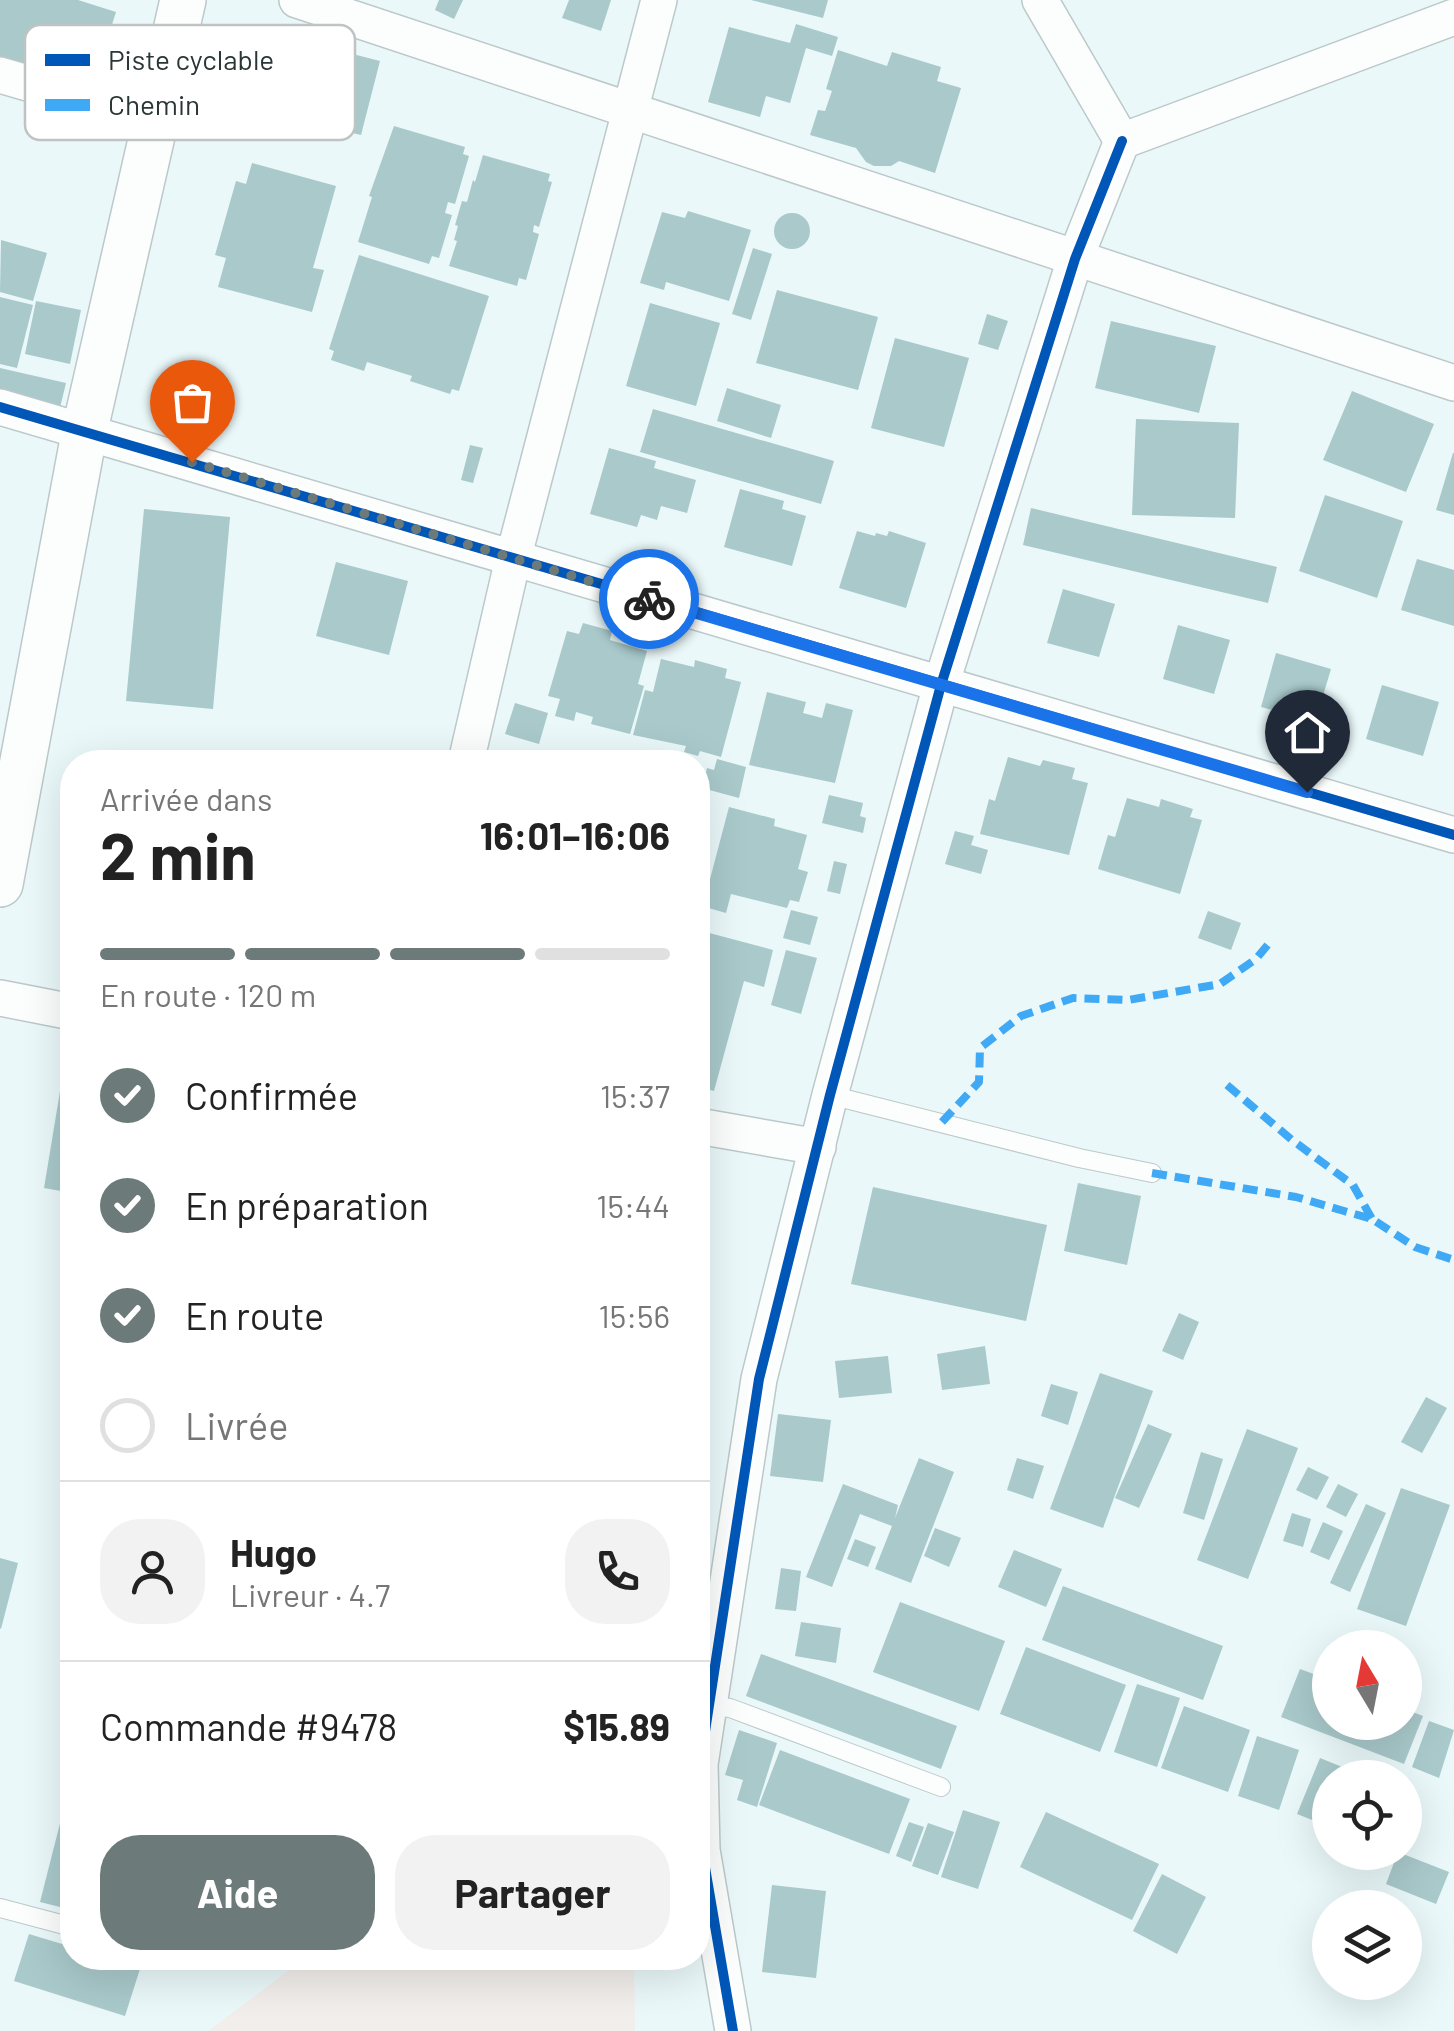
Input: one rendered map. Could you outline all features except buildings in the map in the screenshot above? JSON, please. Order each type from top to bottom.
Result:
[{"type":"street","points":[[177,25],[183,0]]},
{"type":"street","points":[[297,0],[1454,384]]},
{"type":"street","points":[[469,750],[513,559],[660,0]]},
{"type":"street","points":[[1040,0],[1122,142]]},
{"type":"street","points":[[710,1706],[759,1380],[830,1095],[941,685],[1075,259],[1122,142],[1454,17]]},
{"type":"street","points":[[0,75],[25,82]]},
{"type":"street","points":[[0,884],[85,429],[151,140]]},
{"type":"street","points":[[0,407],[1454,835]]},
{"type":"street","points":[[0,998],[60,1010]]},
{"type":"street","points":[[710,1128],[818,1148]]},
{"type":"street","points":[[710,1897],[733,2031]]},
{"type":"lane","points":[[830,1095],[1152,1174]]},
{"type":"lane","points":[[710,1706],[730,1708],[941,1787]]},
{"type":"lane","points":[[0,1908],[60,1924]]},
{"type":"shaded area","points":[[289,1970],[634,1970],[635,2031],[208,2031]]},
{"type":"marked path","points":[[942,1122],[979,1082],[980,1048],[1021,1016],[1073,998],[1128,1000],[1220,984],[1256,959],[1270,942]]},
{"type":"marked path","points":[[1227,1085],[1353,1185],[1372,1219]]},
{"type":"marked path","points":[[1152,1173],[1296,1197],[1372,1219],[1415,1247],[1454,1260]]},
{"type":"cycle path","points":[[710,1699],[759,1379],[830,1095],[941,685],[1075,259],[1122,141]]},
{"type":"cycle path","points":[[0,407],[1454,835]]},
{"type":"cycle path","points":[[710,1897],[733,2031]]},
{"type":"way so far","points":[[192,462],[649,599]]},
{"type":"route","points":[[649,599],[1307,792]]}]
